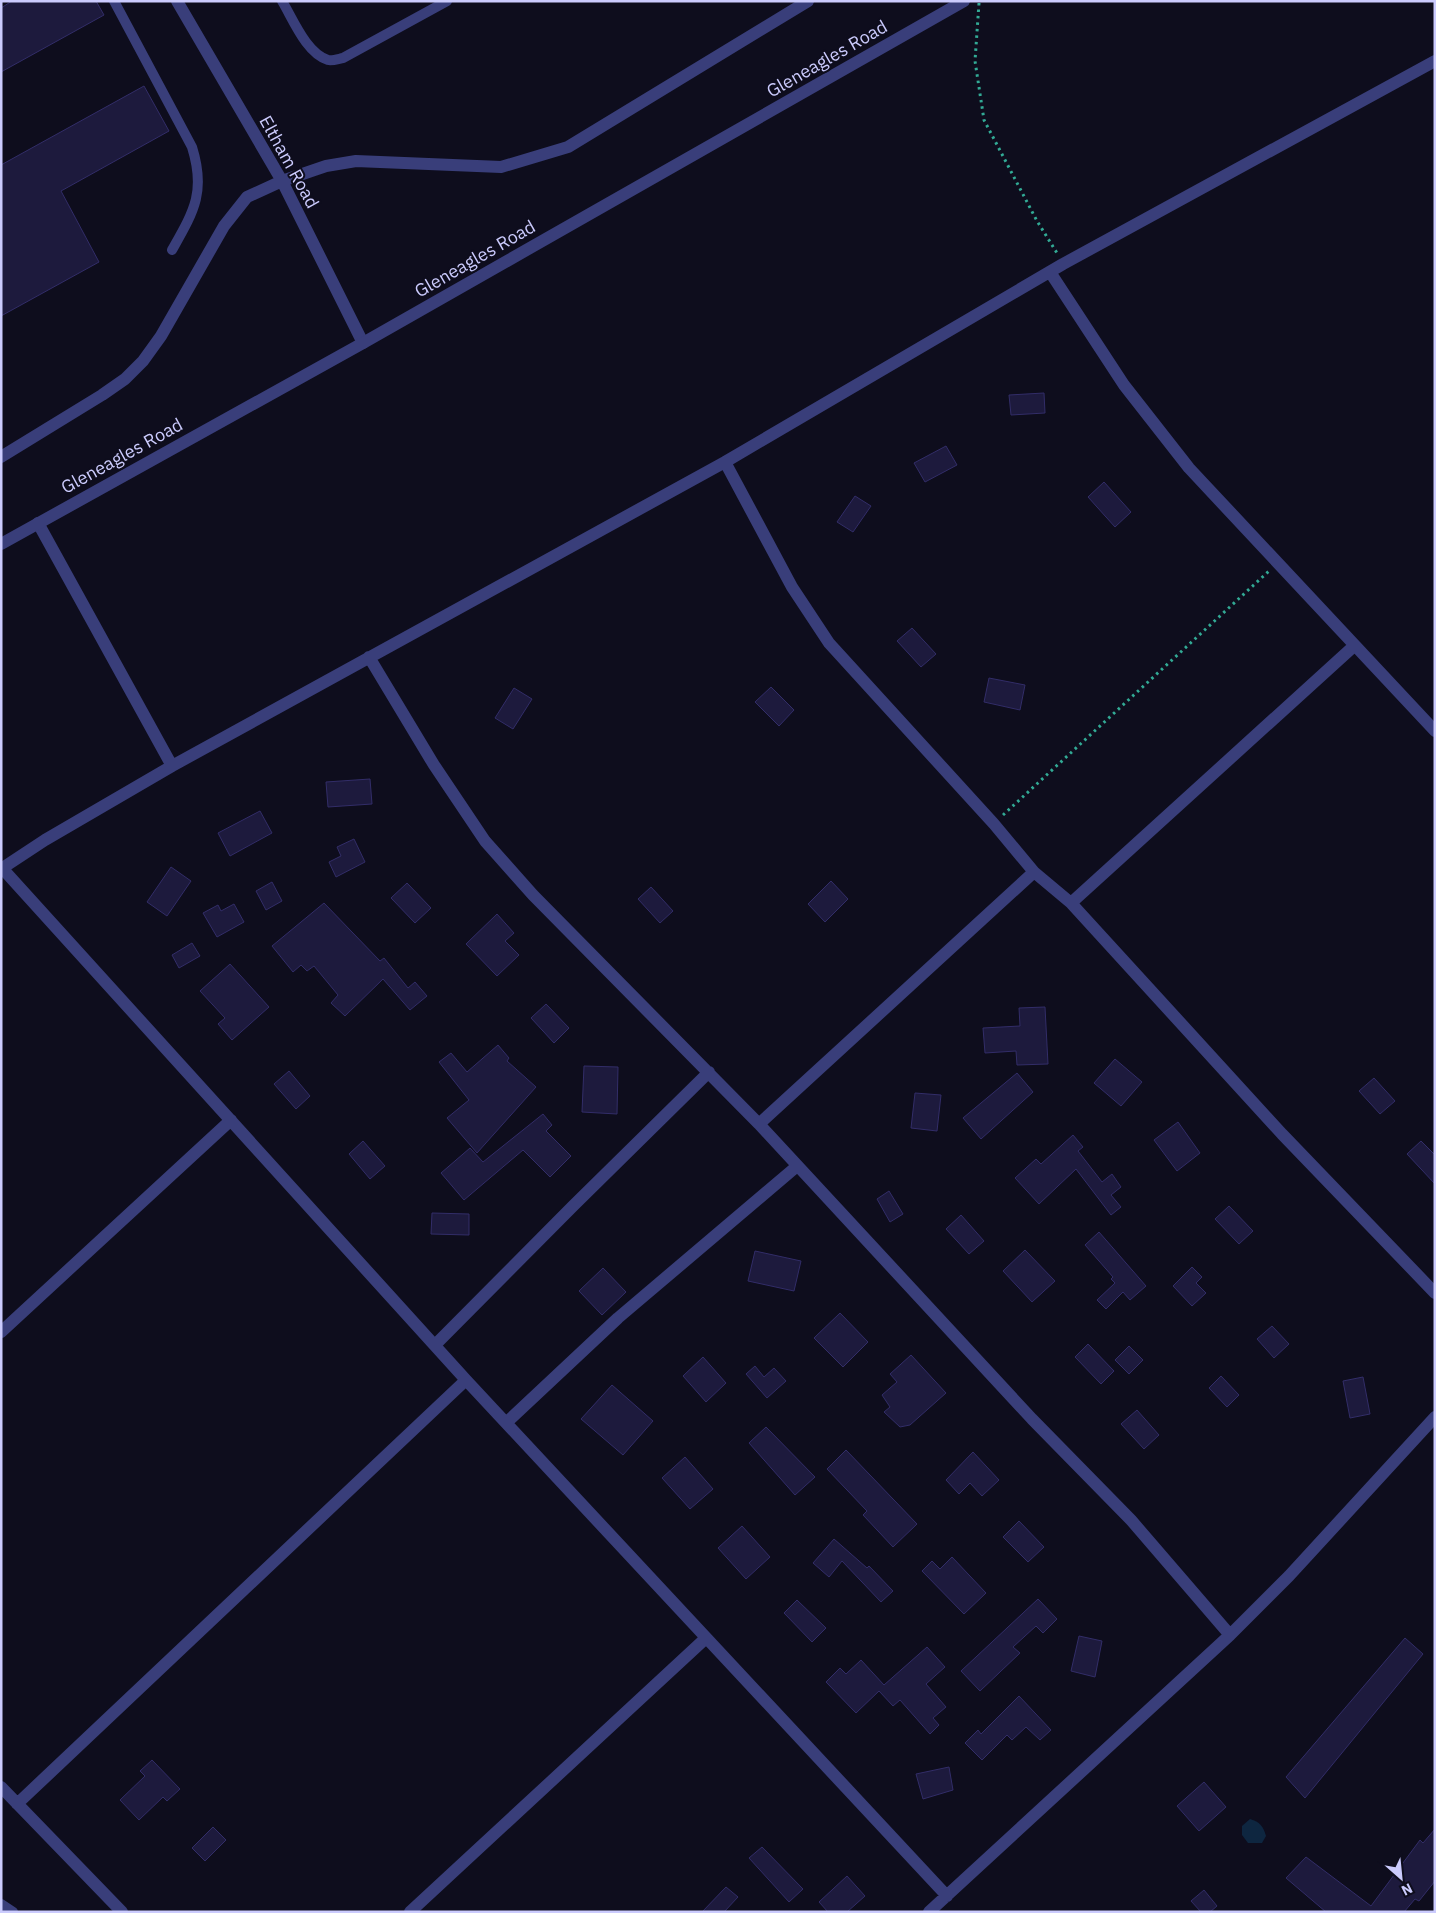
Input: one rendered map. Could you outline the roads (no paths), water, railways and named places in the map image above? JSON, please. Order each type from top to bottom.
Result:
[{"type":"street","name":"Eltham Road","points":[[177,1],[282,181],[363,342]]},
{"type":"street","points":[[1,457],[102,395],[125,379],[143,361],[161,336],[224,226],[247,197],[282,181],[326,166],[356,161],[501,167],[531,160],[568,147],[808,1]]},
{"type":"street","name":"Gleneagles Road","points":[[1,544],[363,342],[964,1]]},
{"type":"street","points":[[947,1896],[466,1380],[2,868],[45,840],[172,766],[725,462],[1063,264],[1435,61]]},
{"type":"street","points":[[1050,272],[1124,385],[1189,468],[1277,564],[1435,730]]},
{"type":"street","points":[[725,462],[792,587],[828,643],[994,824],[1034,872],[1071,903],[1282,1134],[1435,1293]]},
{"type":"street","points":[[38,523],[172,766]]},
{"type":"street","points":[[1071,903],[1354,646]]},
{"type":"street","points":[[369,657],[434,764],[486,841],[532,895],[759,1124],[796,1167],[1032,1419],[1131,1520],[1230,1635]]},
{"type":"street","points":[[759,1124],[1034,872]]},
{"type":"street","points":[[435,1345],[572,1206],[709,1072]]},
{"type":"street","points":[[1,1332],[231,1120]]},
{"type":"street","points":[[507,1422],[618,1318],[796,1167]]},
{"type":"street","points":[[17,1804],[466,1380]]},
{"type":"street","points":[[930,1912],[1230,1635],[1289,1576],[1435,1417]]},
{"type":"street","points":[[410,1912],[706,1638]]},
{"type":"street","points":[[1,1787],[122,1912]]},
{"type":"lane","points":[[114,1],[192,147],[199,170],[198,192],[190,217],[172,250]]},
{"type":"lane","points":[[282,1],[305,40],[318,54],[329,60],[343,58],[447,1]]},
{"type":"lane","points":[[1,1904],[13,1912]]},
{"type":"water","points":[[1250,1819],[1259,1823],[1264,1830],[1266,1836],[1262,1843],[1248,1843],[1242,1835],[1242,1826]]}]
